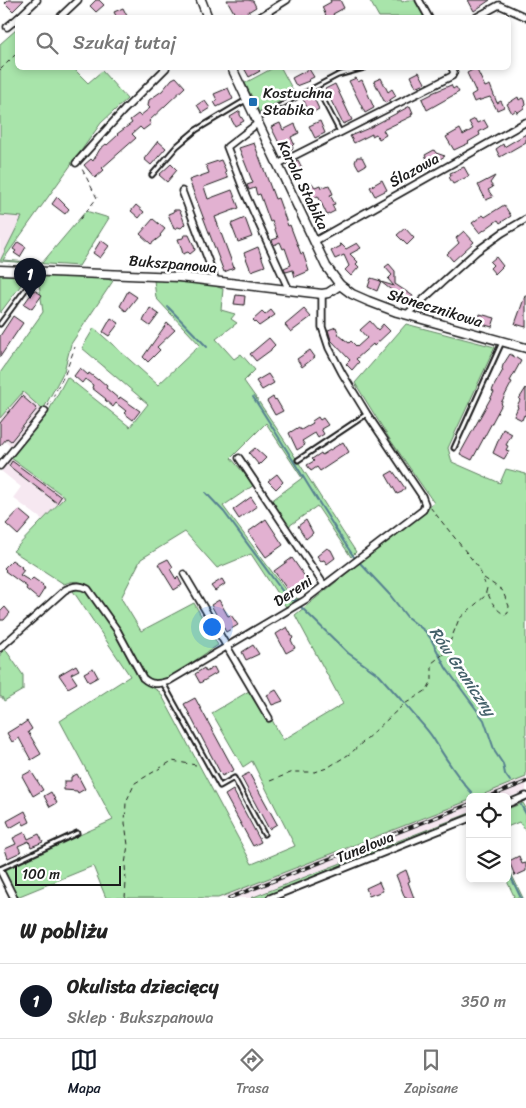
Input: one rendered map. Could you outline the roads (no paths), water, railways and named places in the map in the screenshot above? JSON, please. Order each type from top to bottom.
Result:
[{"type":"street","points":[[21,15],[37,0]]},
{"type":"street","points":[[62,15],[78,0]]},
{"type":"street","points":[[200,0],[207,15]]},
{"type":"street","points":[[263,15],[287,0]]},
{"type":"street","points":[[419,0],[427,15]]},
{"type":"street","points":[[481,15],[499,5],[526,17]]},
{"type":"street","points":[[7,27],[15,20]]},
{"type":"street","points":[[77,162],[124,110],[164,70]]},
{"type":"street","name":"Karola Stabika","points":[[233,70],[326,266],[340,285]]},
{"type":"street","points":[[278,164],[452,76],[453,70]]},
{"type":"street","points":[[257,121],[227,146],[244,191],[289,290]]},
{"type":"street","name":"Ślazowa","points":[[315,241],[526,122]]},
{"type":"street","points":[[182,191],[216,281]]},
{"type":"street","points":[[407,314],[477,251],[526,219]]},
{"type":"street","name":"Bukszpanowa","points":[[0,270],[132,274],[216,281],[322,294]]},
{"type":"street","points":[[340,285],[328,293],[322,294],[322,327],[329,348],[367,414]]},
{"type":"street","name":"Słonecznikowa","points":[[340,285],[352,294],[368,301],[526,348]]},
{"type":"street","points":[[0,466],[45,411]]},
{"type":"street","name":"Dereni","points":[[163,683],[169,682],[305,600],[423,510],[425,504],[422,496],[367,414]]},
{"type":"street","points":[[239,458],[324,585]]},
{"type":"street","points":[[184,574],[269,718]]},
{"type":"street","points":[[0,648],[65,590],[72,586],[81,586],[88,589],[117,630],[143,678],[149,683],[163,683]]},
{"type":"street","points":[[511,802],[526,796]]},
{"type":"street","name":"Tunelowa","points":[[270,898],[466,820]]},
{"type":"street","points":[[0,870],[14,898]]},
{"type":"lane","points":[[257,121],[338,75],[357,70]]},
{"type":"lane","points":[[318,90],[340,133]]},
{"type":"lane","points":[[152,176],[177,146],[196,130],[247,100]]},
{"type":"lane","points":[[0,324],[34,278],[36,271]]},
{"type":"lane","points":[[454,448],[502,342]]},
{"type":"lane","points":[[298,460],[367,414]]},
{"type":"lane","points":[[163,683],[220,786],[234,778],[264,834]]},
{"type":"lane","points":[[0,870],[77,833]]},
{"type":"waterway","name":"Rów Graniczny","points":[[168,307],[207,347]]},
{"type":"waterway","name":"Rów Graniczny","points":[[253,397],[354,557]]},
{"type":"waterway","points":[[206,493],[224,512],[289,600],[296,600]]},
{"type":"waterway","name":"Rów Graniczny","points":[[360,563],[390,595],[407,617],[425,631],[431,639],[446,668],[484,720],[495,752],[503,764],[505,774],[510,781]]},
{"type":"waterway","points":[[301,607],[348,653],[379,675],[404,703]]},
{"type":"waterway","points":[[406,705],[430,734],[472,793]]},
{"type":"waterway","name":"Rów Graniczny","points":[[521,805],[526,814]]},
{"type":"waterway","points":[[511,877],[521,898]]},
{"type":"railway","points":[[498,793],[526,782]]},
{"type":"railway","points":[[229,898],[466,806]]},
{"type":"place","name":"Kostuchna Stabika","points":[[253,102]]},
{"type":"place","name":"Okulista dziecięcy","points":[[30,299]]}]
